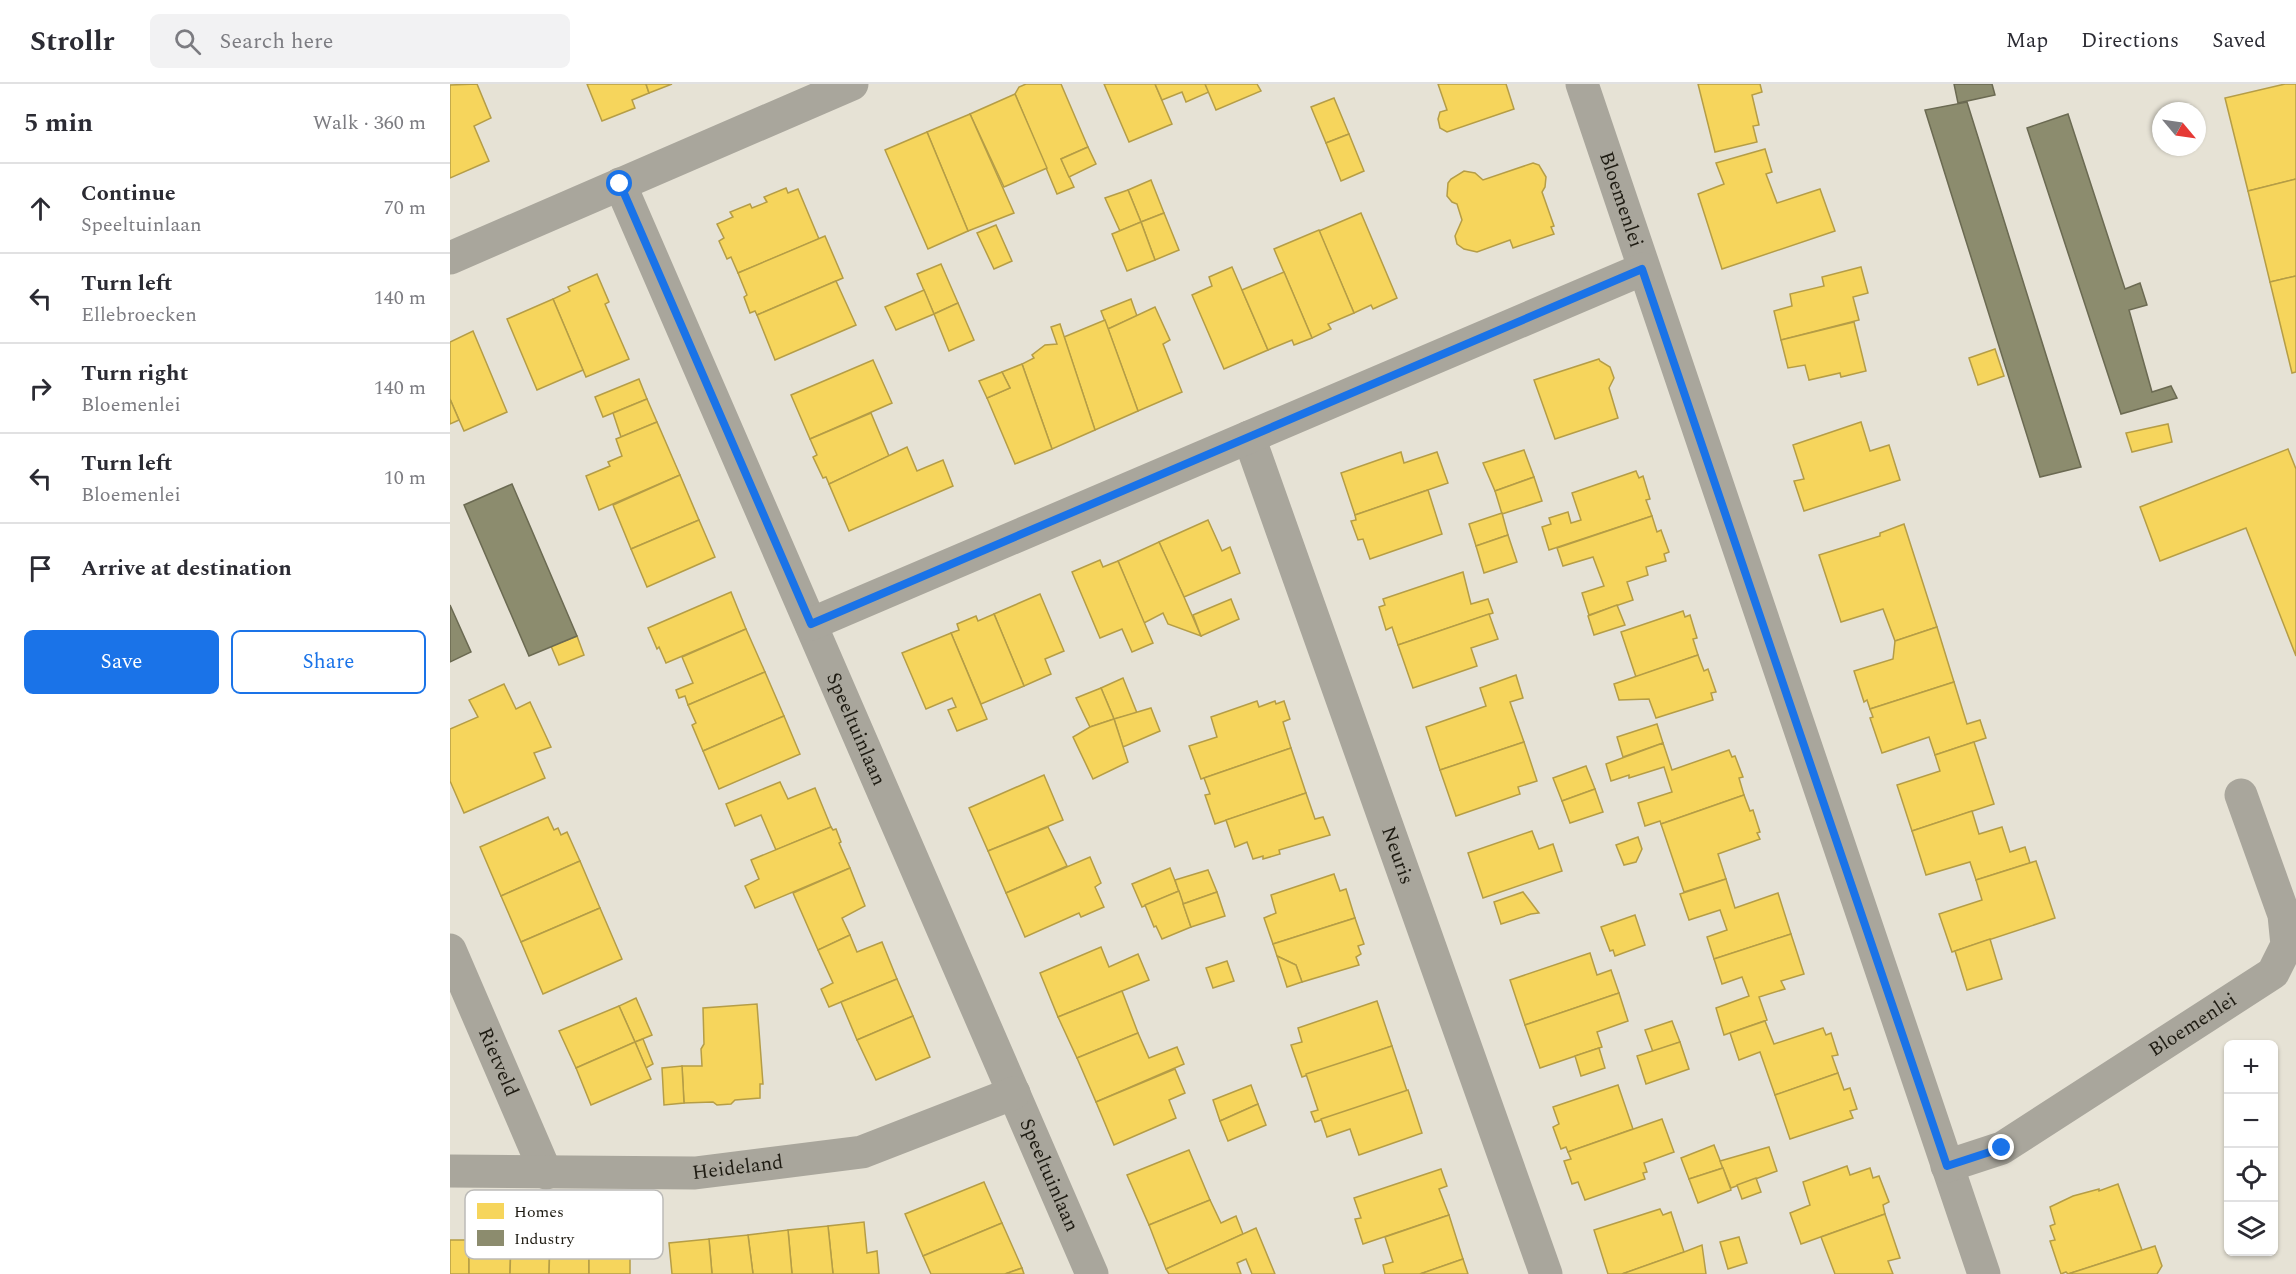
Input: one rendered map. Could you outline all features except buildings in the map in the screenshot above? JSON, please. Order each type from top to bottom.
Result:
[{"type":"street","points":[[450,258],[852,84]]},
{"type":"street","name":"Bloemenlei","points":[[1582,84],[1642,269],[1984,1274]]},
{"type":"street","name":"Speeltuinlaan","points":[[620,184],[1092,1274]]},
{"type":"street","points":[[811,624],[1642,269]]},
{"type":"street","name":"Neuris","points":[[1249,437],[1546,1274]]},
{"type":"street","name":"Bloemenlei","points":[[1947,1166],[2002,1148],[2273,973],[2287,945],[2284,915],[2241,795]]},
{"type":"street","name":"Rietveld","points":[[450,950],[546,1173]]},
{"type":"street","name":"Heideland","points":[[450,1171],[695,1173],[862,1152],[1014,1093]]},
{"type":"route","points":[[620,184],[811,624],[1642,269],[1947,1166],[2002,1148]]}]
